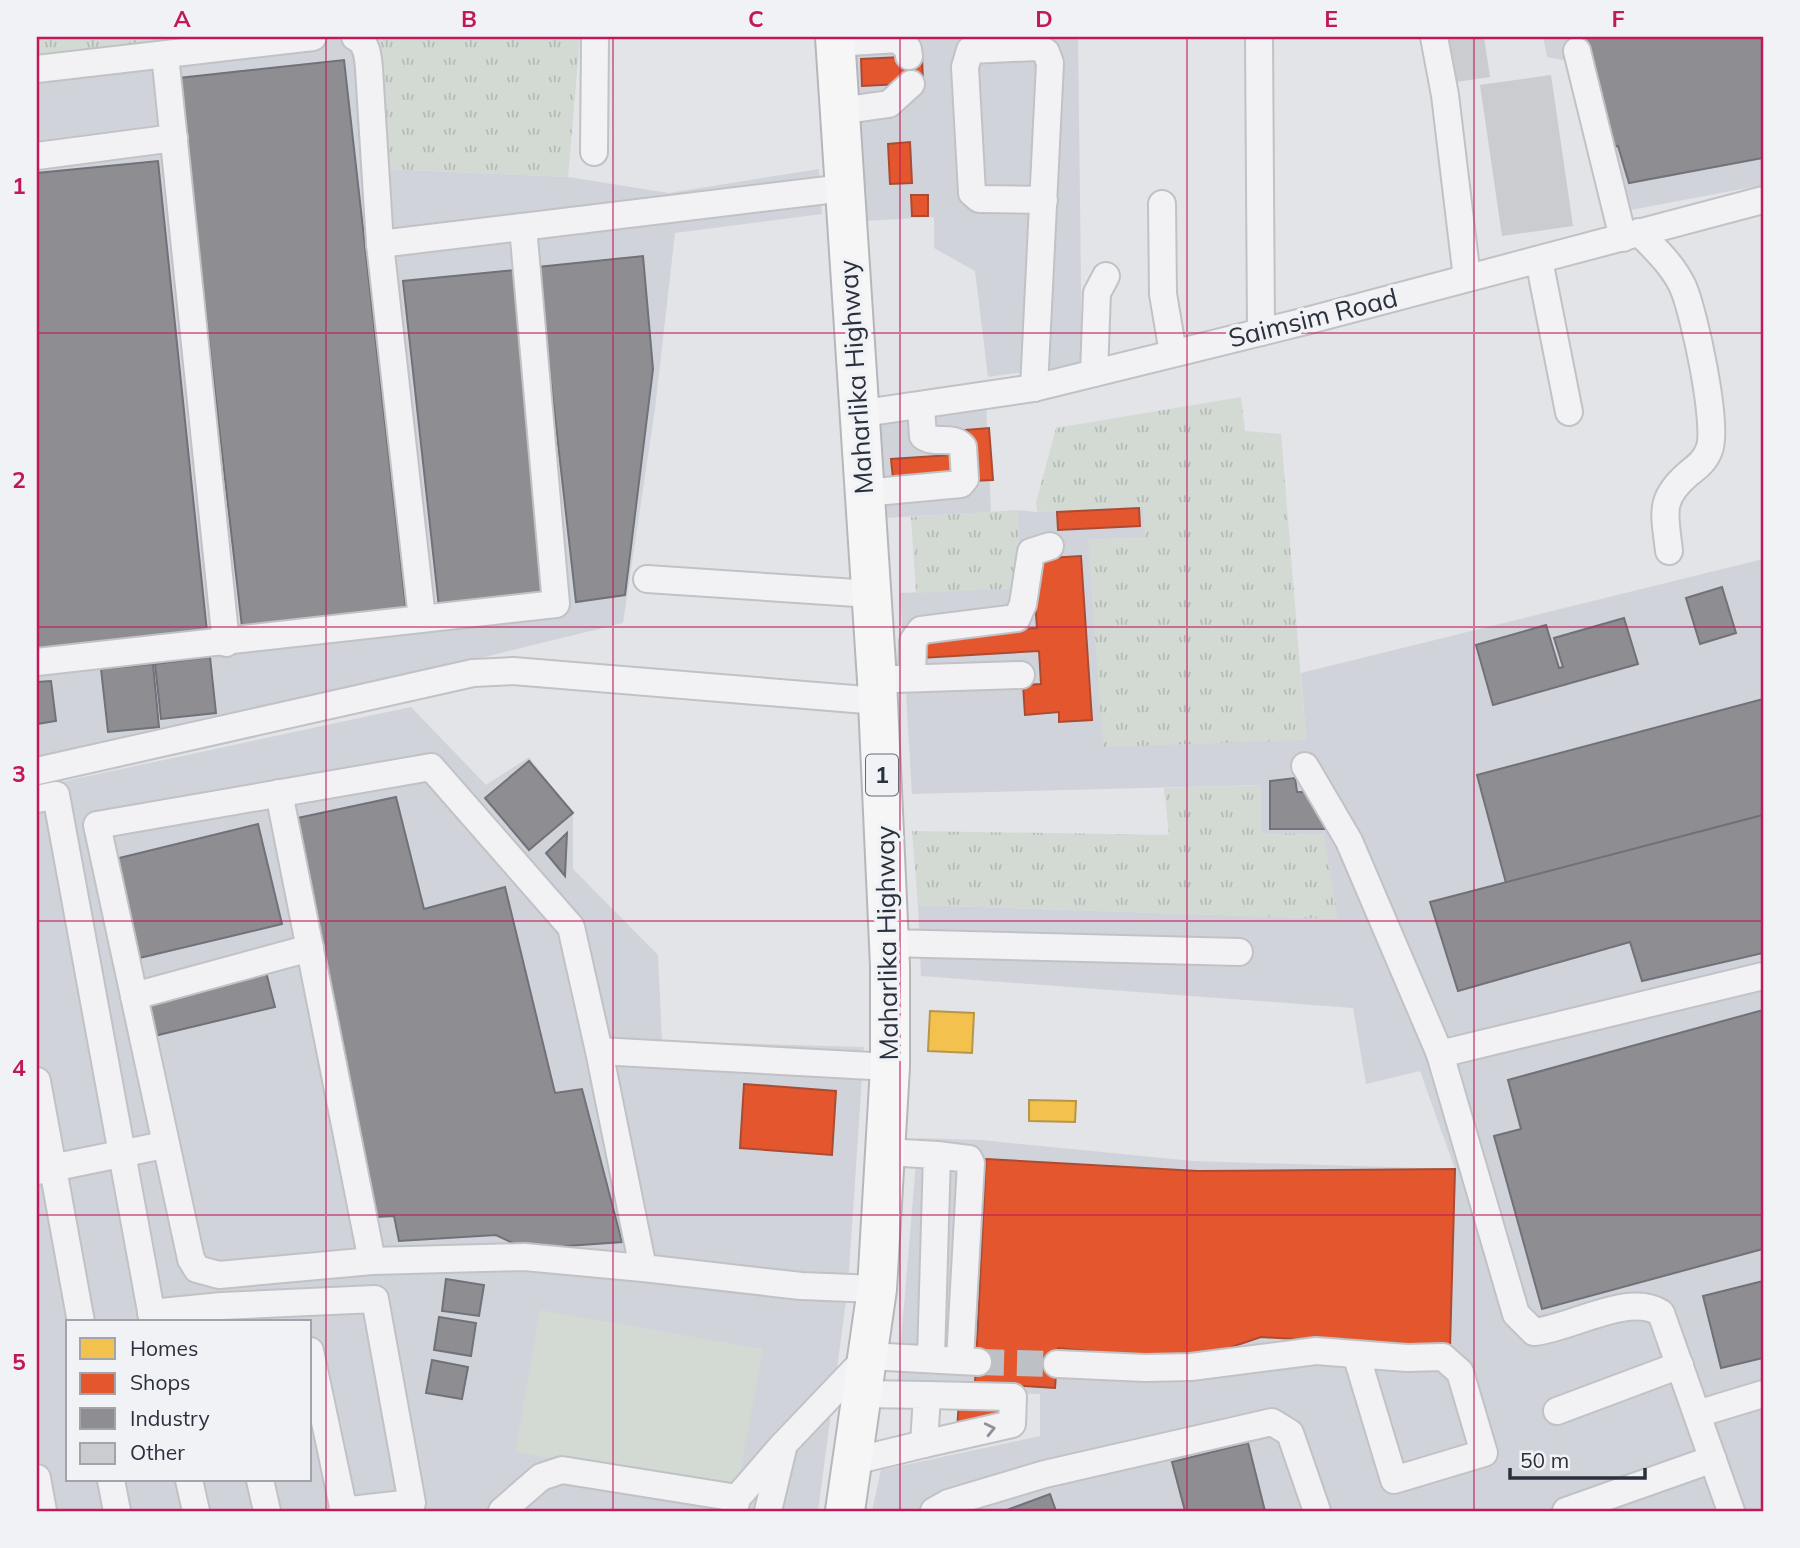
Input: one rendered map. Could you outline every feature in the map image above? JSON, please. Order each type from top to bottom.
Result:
[{"type":"highway","name":"Maharlika Highway","points":[[835,40],[870,594],[889,686],[890,1067],[886,1152],[877,1289],[845,1511]]},
{"type":"street","points":[[37,69],[313,37]]},
{"type":"street","points":[[355,37],[361,39],[367,51],[380,244],[422,618]]},
{"type":"street","points":[[594,152],[595,37]]},
{"type":"street","points":[[1256,333],[1259,37]]},
{"type":"street","points":[[1434,37],[1445,95],[1467,278]]},
{"type":"street","points":[[835,40],[898,39],[908,48],[909,56]]},
{"type":"street","points":[[1034,388],[1044,200],[1050,63],[1046,52],[1037,47],[970,50],[965,67],[972,193],[979,199],[1044,200]]},
{"type":"street","points":[[1577,51],[1631,235],[1673,270],[1684,289],[1707,388],[1713,433],[1703,462],[1671,489],[1667,497],[1665,518],[1669,551]]},
{"type":"street","points":[[165,55],[226,643]]},
{"type":"street","points":[[839,111],[889,104],[911,84]]},
{"type":"street","points":[[37,156],[174,138]]},
{"type":"street","points":[[380,244],[844,188]]},
{"type":"street","name":"Saimsim Road","points":[[857,414],[921,407],[1034,388],[1256,333],[1763,200]]},
{"type":"street","points":[[1162,204],[1163,294],[1173,353]]},
{"type":"street","points":[[1249,225],[1256,333]]},
{"type":"street","points":[[37,662],[226,643],[556,604],[523,227]]},
{"type":"street","points":[[1539,260],[1569,412]]},
{"type":"street","points":[[1094,373],[1097,293],[1106,276]]},
{"type":"street","points":[[863,493],[961,484],[965,479],[962,447],[954,440],[929,440],[923,436],[921,407]]},
{"type":"street","points":[[889,686],[913,641],[922,630],[1017,618],[1023,604],[1031,552],[1050,546]]},
{"type":"street","points":[[647,579],[870,594]]},
{"type":"street","points":[[37,771],[473,673],[513,671],[889,686],[1021,675]]},
{"type":"street","points":[[1305,766],[1349,841],[1440,1054],[1516,1314],[1522,1323],[1534,1332],[1547,1331],[1630,1306],[1649,1305],[1661,1313],[1731,1511]]},
{"type":"street","points":[[643,1268],[571,927],[431,767],[97,825],[164,1145],[191,1259],[197,1269],[219,1275],[372,1261],[524,1257],[801,1286],[877,1289]]},
{"type":"street","points":[[279,793],[372,1261]]},
{"type":"street","points":[[37,799],[56,795],[152,1318],[301,1312],[375,1299],[412,1503],[343,1511],[312,1361]]},
{"type":"street","points":[[889,943],[1239,952]]},
{"type":"street","points":[[134,996],[310,948]]},
{"type":"street","points":[[1440,1054],[1763,976]]},
{"type":"street","points":[[599,1051],[890,1067]]},
{"type":"street","points":[[37,1082],[45,1170],[81,1320]]},
{"type":"street","points":[[45,1170],[164,1145]]},
{"type":"street","points":[[502,1511],[541,1477],[562,1470],[735,1505],[784,1444],[868,1356],[969,1361],[971,1163],[969,1159],[886,1152]]},
{"type":"street","points":[[931,1358],[937,1155]]},
{"type":"street","points":[[295,1270],[301,1312]]},
{"type":"street","points":[[1057,1364],[1156,1368],[1317,1351],[1444,1357],[1460,1372],[1484,1453],[1394,1480],[1356,1354]]},
{"type":"street","points":[[1556,1411],[1680,1365]]},
{"type":"street","points":[[854,1461],[1012,1424],[1013,1397],[863,1394]]},
{"type":"street","points":[[1697,1414],[1763,1394]]},
{"type":"street","points":[[924,1444],[927,1395]]},
{"type":"street","points":[[934,1511],[948,1503],[1045,1474],[1272,1422],[1290,1433],[1317,1511]]},
{"type":"street","points":[[768,1511],[784,1444]]},
{"type":"street","points":[[1566,1511],[1713,1460]]},
{"type":"street","points":[[37,1478],[43,1511]]},
{"type":"street","points":[[111,1482],[117,1511]]},
{"type":"street","points":[[189,1482],[196,1511]]},
{"type":"street","points":[[260,1482],[267,1511]]},
{"type":"shaded area","points":[[219,37],[379,37],[389,169],[568,177],[669,193],[819,169],[822,214],[675,233],[655,409],[623,623],[247,715],[37,760],[37,56]]},
{"type":"shaded area","points":[[853,37],[1078,37],[1082,364],[988,377],[975,271],[934,248],[934,217],[864,221]]},
{"type":"shaded area","points":[[1543,37],[1763,37],[1763,185],[1604,215],[1578,63],[1547,57]]},
{"type":"shaded area","points":[[986,403],[991,512],[884,518],[877,422]]},
{"type":"shaded area","points":[[1143,506],[1146,537],[1088,540],[1306,740],[1301,673],[1763,559],[1763,1511],[872,1511],[881,1470],[1040,1436],[1040,1394],[897,1389],[918,1138],[981,1140],[1193,1161],[1455,1169],[1420,1071],[1366,1084],[1353,1008],[921,976],[918,905],[1338,919],[1261,833],[1262,785],[912,794],[900,593],[1022,588],[1017,510],[1037,512]]},
{"type":"shaded area","points":[[411,707],[486,785],[529,757],[573,813],[573,869],[658,955],[662,1041],[864,1047],[848,1286],[818,1511],[37,1511],[37,787]]},
{"type":"green space","points":[[37,37],[220,37],[37,56]]},
{"type":"green space","points":[[379,37],[580,37],[568,177],[389,169]]},
{"type":"green space","points":[[1241,397],[1245,431],[1281,434],[1306,740],[1103,747],[1088,540],[1145,537],[1143,506],[1037,512],[1036,503],[1056,428]]},
{"type":"green space","points":[[1017,510],[1022,588],[916,593],[911,517]]},
{"type":"green space","points":[[1262,785],[1262,833],[1324,834],[1338,919],[918,905],[912,831],[1169,835],[1164,788]]},
{"type":"green space","points":[[540,1310],[763,1349],[737,1491],[515,1452]]},
{"type":"building: Homes","points":[[930,1011],[974,1013],[972,1053],[928,1051]]},
{"type":"building: Homes","points":[[1029,1100],[1076,1101],[1075,1122],[1029,1121]]},
{"type":"building: Shops","points":[[922,56],[923,83],[862,86],[861,59]]},
{"type":"building: Shops","points":[[910,142],[912,183],[890,184],[888,144]]},
{"type":"building: Shops","points":[[911,195],[928,195],[928,216],[912,216]]},
{"type":"building: Shops","points":[[989,428],[993,480],[970,481],[966,430]]},
{"type":"building: Shops","points":[[951,455],[952,475],[893,479],[891,459]]},
{"type":"building: Shops","points":[[1139,508],[1140,526],[1058,530],[1057,512]]},
{"type":"building: Shops","points":[[1081,556],[1092,720],[1059,722],[1059,712],[1025,715],[1023,685],[1041,684],[1039,651],[921,658],[919,635],[1037,628],[1032,559]]},
{"type":"building: Shops","points":[[744,1084],[836,1091],[832,1155],[740,1148]]},
{"type":"building: Shops","points":[[986,1159],[1198,1171],[1455,1169],[1450,1348],[1261,1337],[1190,1361],[1058,1348],[1055,1388],[975,1383]]},
{"type":"building: Shops","points":[[959,1400],[1000,1401],[1001,1422],[957,1430]]},
{"type":"building: Industry","points":[[1581,37],[1763,37],[1763,158],[1629,183],[1618,146],[1604,149]]},
{"type":"building: Industry","points":[[344,60],[406,609],[242,627],[179,78]]},
{"type":"building: Industry","points":[[158,161],[207,632],[37,649],[37,173]]},
{"type":"building: Industry","points":[[643,256],[653,369],[625,595],[576,602],[538,267]]},
{"type":"building: Industry","points":[[515,270],[546,595],[439,607],[403,281]]},
{"type":"building: Industry","points":[[1722,587],[1736,633],[1700,644],[1686,598]]},
{"type":"building: Industry","points":[[1624,618],[1638,664],[1493,705],[1476,645],[1546,625],[1559,668],[1563,667],[1554,638]]},
{"type":"building: Industry","points":[[210,657],[216,713],[161,719],[155,664]]},
{"type":"building: Industry","points":[[153,664],[159,727],[108,732],[101,669]]},
{"type":"building: Industry","points":[[51,681],[56,721],[37,724],[37,682]]},
{"type":"building: Industry","points":[[1763,699],[1763,815],[1506,883],[1477,775]]},
{"type":"building: Industry","points":[[529,761],[573,813],[529,850],[485,798]]},
{"type":"building: Industry","points":[[1295,778],[1297,792],[1306,792],[1333,829],[1270,829],[1270,781]]},
{"type":"building: Industry","points":[[396,797],[424,909],[505,887],[555,1093],[582,1089],[622,1242],[525,1249],[496,1235],[399,1241],[394,1216],[357,1218],[274,823]]},
{"type":"building: Industry","points":[[1763,815],[1763,953],[1642,981],[1630,942],[1458,991],[1430,902]]},
{"type":"building: Industry","points":[[258,824],[282,924],[131,960],[107,861]]},
{"type":"building: Industry","points":[[567,833],[565,876],[546,853]]},
{"type":"building: Industry","points":[[266,972],[275,1007],[150,1037],[141,1000]]},
{"type":"building: Industry","points":[[1763,1010],[1763,1249],[1542,1309],[1494,1136],[1521,1129],[1508,1080]]},
{"type":"building: Industry","points":[[446,1279],[484,1285],[479,1316],[442,1311]]},
{"type":"building: Industry","points":[[1763,1281],[1763,1358],[1721,1368],[1703,1296]]},
{"type":"building: Industry","points":[[439,1317],[476,1323],[471,1356],[434,1350]]},
{"type":"building: Industry","points":[[432,1360],[468,1367],[462,1399],[426,1393]]},
{"type":"building: Industry","points":[[1248,1443],[1265,1511],[1185,1511],[1172,1462]]},
{"type":"building: Industry","points":[[1050,1494],[1056,1511],[1004,1511]]},
{"type":"building: Other","points":[[1442,37],[1484,37],[1490,77],[1449,83]]},
{"type":"building: Other","points":[[1551,75],[1573,226],[1502,236],[1480,85]]},
{"type":"tunnel","points":[[978,1362],[1057,1364]]}]
